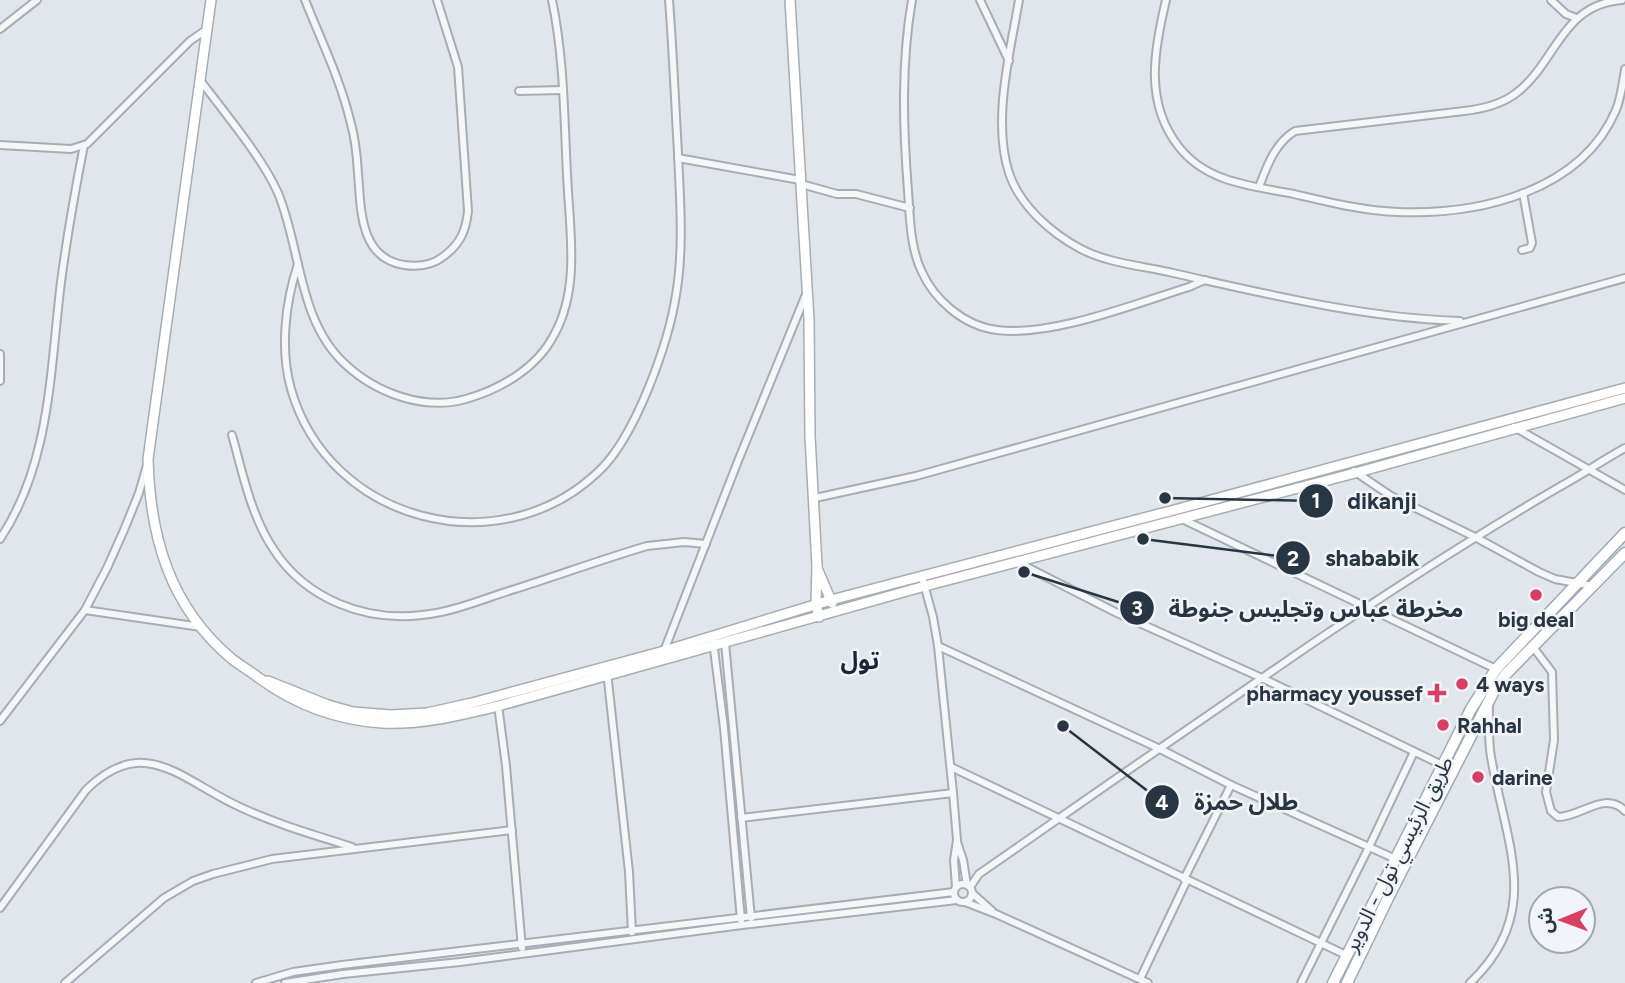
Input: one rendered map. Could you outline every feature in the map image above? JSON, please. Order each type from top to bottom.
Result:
[{"type":"main road","name":"طريق الرئيسي تول - الدوير","points":[[1347,983],[1442,765],[1471,709],[1577,584],[1625,533]]},
{"type":"main road","name":"طريق الرئيسي تول - الدوير","points":[[1333,983],[1489,701],[1501,672],[1532,647],[1625,553]]},
{"type":"street","points":[[0,29],[37,0]]},
{"type":"street","points":[[0,721],[85,610],[107,568],[139,493],[148,459],[211,0]]},
{"type":"street","points":[[305,0],[340,86],[351,122],[366,232],[382,257],[399,264],[420,266],[440,260],[456,246],[467,225],[468,211],[458,67],[437,0]]},
{"type":"street","points":[[200,80],[272,182],[323,337],[344,363],[370,382],[403,397],[441,404],[477,396],[504,384],[534,361],[548,345],[559,325],[568,298],[570,236],[563,90],[559,31],[552,0]]},
{"type":"street","points":[[298,264],[291,290],[285,337],[288,374],[299,410],[319,445],[333,462],[377,499],[415,515],[449,522],[478,523],[520,516],[556,502],[598,473],[636,416],[666,338],[676,296],[681,253],[669,0]]},
{"type":"street","points":[[790,0],[807,290],[816,604],[819,617]]},
{"type":"street","points":[[912,0],[906,41],[903,97],[910,208],[914,246],[920,268],[937,297],[960,315],[986,328],[1010,331],[1042,329],[1189,288],[1205,280]]},
{"type":"street","points":[[980,0],[1009,61]]},
{"type":"street","points":[[1019,0],[1002,122],[1004,153],[1010,175],[1019,193],[1045,225],[1064,239],[1090,253],[1205,280],[1394,318],[1465,321]]},
{"type":"street","points":[[1166,0],[1155,48],[1156,101],[1179,147],[1211,173],[1230,182],[1396,212],[1454,210],[1523,193],[1542,186],[1573,167],[1596,143],[1617,108],[1625,69]]},
{"type":"street","points":[[1551,0],[1566,14],[1576,18]]},
{"type":"street","points":[[1259,187],[1275,152],[1286,136],[1295,131],[1474,110],[1506,100],[1531,78],[1576,18],[1594,6],[1624,0]]},
{"type":"street","points":[[0,145],[71,149],[84,145],[190,41],[206,30]]},
{"type":"street","points":[[519,92],[563,90]]},
{"type":"street","points":[[0,539],[32,474],[44,430],[61,282],[84,145]]},
{"type":"street","points":[[678,158],[801,182],[837,194],[856,194],[910,208]]},
{"type":"street","points":[[1522,250],[1530,248],[1532,243],[1523,193]]},
{"type":"street","points":[[815,498],[916,476],[1625,278]]},
{"type":"street","points":[[664,651],[807,290]]},
{"type":"street","points":[[0,354],[0,381]]},
{"type":"street","points":[[607,672],[664,651],[713,642],[725,643],[835,613],[1013,552],[1079,539],[1355,473],[1625,388]]},
{"type":"street","points":[[1179,514],[1351,463],[1625,398]]},
{"type":"street","points":[[1513,424],[1625,490]]},
{"type":"street","points":[[232,435],[256,516],[283,563],[316,592],[351,609],[370,614],[393,617],[434,613],[647,546],[684,542],[706,544]]},
{"type":"street","points":[[970,888],[979,874],[1367,606],[1475,537],[1625,448]]},
{"type":"street","points":[[148,459],[151,513],[160,549],[177,590],[201,627],[229,657],[278,691],[312,708],[365,721],[428,721],[713,642],[816,604],[1016,563],[1079,539]]},
{"type":"street","points":[[1351,463],[1355,473],[1391,496],[1539,572],[1593,586]]},
{"type":"street","points":[[1179,514],[1501,672]]},
{"type":"street","points":[[1013,552],[1016,563],[1116,613],[1262,678],[1442,765]]},
{"type":"street","points":[[817,566],[835,613]]},
{"type":"street","points":[[924,582],[938,646],[957,840],[970,888],[970,899],[965,902]]},
{"type":"street","points":[[85,610],[201,627]]},
{"type":"street","points":[[713,642],[732,764]]},
{"type":"street","points":[[725,643],[741,921]]},
{"type":"street","points":[[938,646],[1401,862]]},
{"type":"street","points":[[1532,647],[1552,673],[1554,740],[1546,785],[1551,811],[1558,817],[1566,817],[1596,804],[1611,802],[1620,805],[1625,811]]},
{"type":"street","points":[[607,672],[629,872],[632,932]]},
{"type":"street","points":[[1470,983],[1500,946],[1512,917],[1515,900],[1512,864],[1491,756],[1489,701]]},
{"type":"street","points":[[497,702],[523,953]]},
{"type":"street","points":[[1301,983],[1370,848],[1414,752]]},
{"type":"street","points":[[0,908],[86,790],[107,772],[130,763],[159,765],[174,770],[242,808],[355,848]]},
{"type":"street","points":[[951,767],[1346,956]]},
{"type":"street","points":[[1140,979],[1231,785]]},
{"type":"street","points":[[734,786],[741,818],[751,920]]},
{"type":"street","points":[[741,818],[953,793]]},
{"type":"street","points":[[65,983],[143,914],[194,881],[272,859],[512,830]]},
{"type":"street","points":[[957,840],[954,860],[957,900]]},
{"type":"street","points":[[751,920],[955,889],[961,884],[970,888],[996,914]]},
{"type":"street","points":[[256,983],[309,970],[522,944],[957,900],[996,914],[1148,983]]},
{"type":"street","points":[[285,983],[523,953],[741,921]]},
{"type":"place","name":"dikanji","points":[[1165,498]]},
{"type":"place","name":"shababik","points":[[1143,539]]},
{"type":"place","name":"مخرطة عباس وتجليس جنوطة","points":[[1024,572]]},
{"type":"place","name":"big deal","points":[[1536,595]]},
{"type":"place","name":"4 ways","points":[[1462,684]]},
{"type":"place","name":"pharmacy youssef","points":[[1437,693]]},
{"type":"place","name":"Rahhal","points":[[1443,725]]},
{"type":"place","name":"طلال حمزة","points":[[1063,726]]},
{"type":"place","name":"darine","points":[[1478,777]]},
{"type":"district","name":"تول","points":[[860,660]]}]
